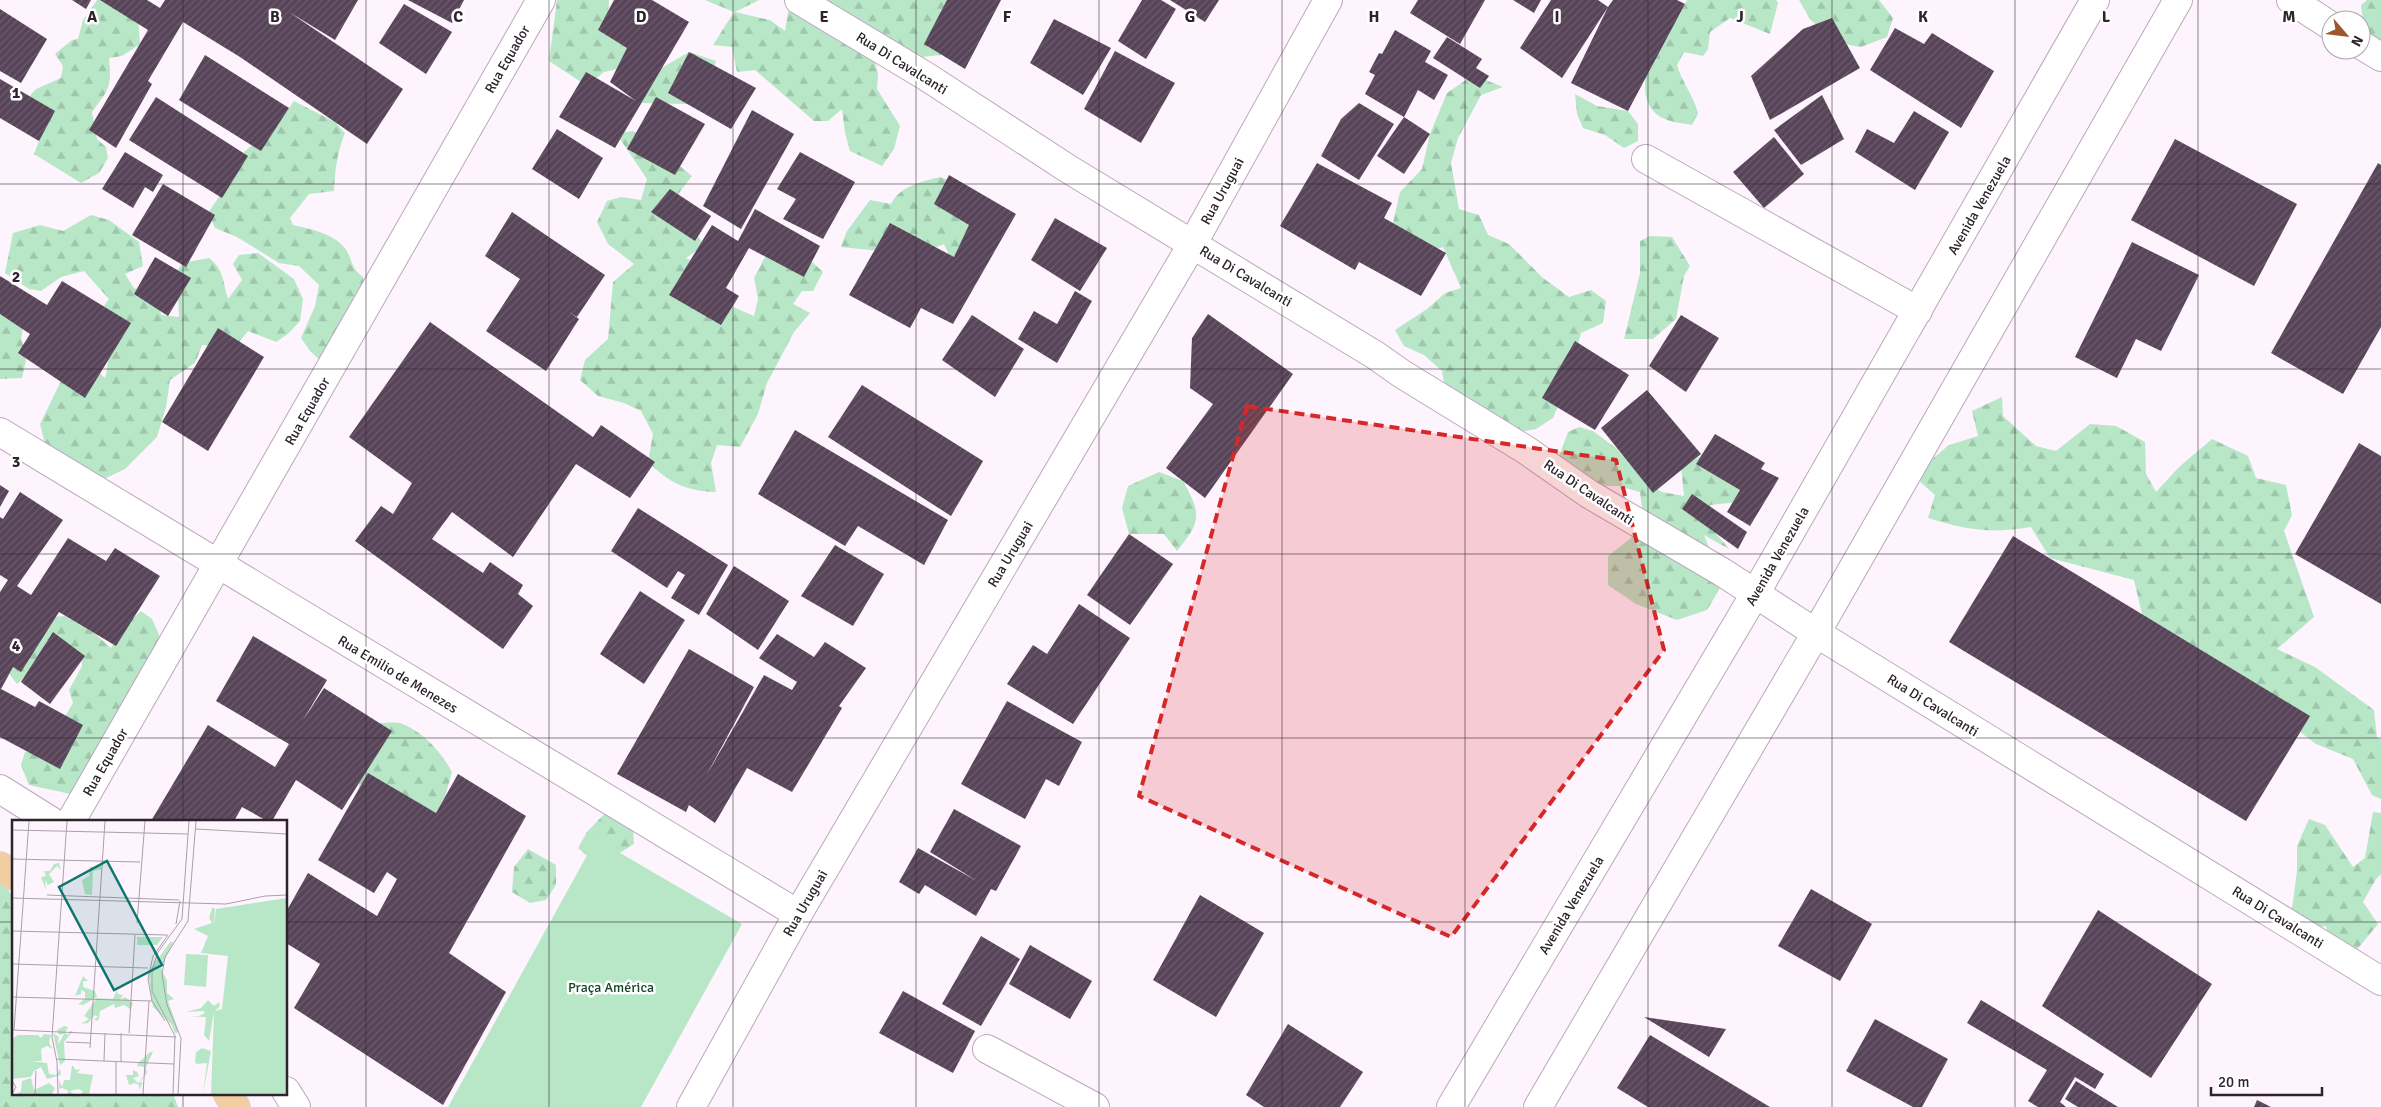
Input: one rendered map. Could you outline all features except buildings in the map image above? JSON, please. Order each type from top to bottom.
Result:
[{"type":"main road","points":[[0,866],[12,875]]},
{"type":"main road","points":[[228,1094],[236,1107]]},
{"type":"street","name":"Rua Equador","points":[[72,820],[219,566],[541,0]]},
{"type":"street","name":"Rua Di Cavalcanti","points":[[799,0],[927,77],[1070,170],[1193,243],[1526,450],[1589,494],[1755,594],[2381,981]]},
{"type":"street","name":"Rua Uruguai","points":[[691,1107],[798,914],[1193,243],[1328,0]]},
{"type":"street","name":"Avenida Venezuela","points":[[1451,1107],[1755,594],[2095,0]]},
{"type":"street","points":[[1538,1107],[1816,633],[2178,0]]},
{"type":"street","points":[[2290,0],[2321,20]]},
{"type":"street","points":[[1646,159],[1918,311]]},
{"type":"street","name":"Rua Emilio de Menezes","points":[[0,432],[798,914]]},
{"type":"street","points":[[0,789],[49,820]]},
{"type":"street","points":[[987,1049],[1095,1107]]},
{"type":"street","points":[[288,1094],[296,1107]]},
{"type":"highlighted area","points":[[1247,406],[1616,460],[1664,650],[1451,937],[1139,796]]},
{"type":"green space","points":[[97,0],[107,0],[138,16],[140,44],[122,56],[109,58],[110,75],[108,87],[92,112],[97,139],[106,147],[108,158],[99,173],[81,183],[34,154],[43,131],[28,98],[36,89],[61,78],[63,66],[55,54],[72,40],[78,39],[83,20]]},
{"type":"green space","points":[[557,0],[609,0],[608,17],[639,49],[622,68],[604,72],[587,86],[549,61]]},
{"type":"green space","points":[[705,0],[759,0],[735,12],[770,20],[785,31],[789,6],[794,0],[946,0],[950,4],[955,37],[941,55],[922,57],[888,39],[874,58],[878,74],[877,89],[900,126],[894,149],[882,166],[850,151],[845,133],[842,109],[828,121],[814,121],[755,70],[737,72],[732,47],[713,45],[734,12]]},
{"type":"green space","points":[[1687,0],[1776,0],[1778,3],[1770,34],[1730,18],[1710,32],[1708,49],[1703,56],[1684,52],[1677,65],[1698,113],[1692,125],[1665,119],[1654,111],[1647,101],[1645,88],[1649,59],[1662,20],[1679,16]]},
{"type":"green space","points":[[1799,0],[1879,0],[1893,18],[1887,37],[1861,47],[1833,42],[1810,19]]},
{"type":"green space","points":[[2367,0],[2381,0],[2381,41],[2374,42],[2371,38],[2371,10],[2362,10],[2361,5]]},
{"type":"green space","points":[[689,52],[716,61],[708,96],[685,104],[640,103],[660,69]]},
{"type":"green space","points":[[1473,75],[1503,87],[1481,95],[1458,138],[1451,163],[1459,209],[1479,215],[1488,235],[1509,244],[1543,278],[1569,297],[1591,290],[1606,301],[1603,323],[1581,333],[1567,385],[1553,418],[1536,429],[1514,433],[1447,400],[1442,371],[1424,355],[1404,346],[1395,330],[1427,309],[1445,293],[1461,288],[1443,247],[1420,254],[1392,227],[1400,192],[1422,169],[1430,134],[1447,93]]},
{"type":"green space","points":[[1575,94],[1597,106],[1628,111],[1638,124],[1638,141],[1624,148],[1605,135],[1583,128],[1577,114]]},
{"type":"green space","points":[[294,101],[335,122],[345,133],[337,162],[334,191],[309,194],[290,218],[293,225],[327,235],[344,247],[355,270],[363,277],[366,297],[322,362],[310,351],[301,338],[315,306],[319,285],[299,266],[279,263],[237,237],[215,228],[208,213],[237,170],[244,152],[280,121]]},
{"type":"green space","points":[[633,131],[651,142],[692,176],[676,197],[692,228],[704,245],[686,258],[705,267],[709,314],[733,307],[754,316],[758,299],[754,278],[768,251],[810,260],[823,272],[813,291],[802,291],[793,304],[810,313],[794,332],[767,383],[758,414],[740,447],[717,445],[711,463],[716,492],[687,488],[671,480],[656,469],[648,462],[653,434],[641,411],[624,403],[598,396],[580,380],[585,360],[608,339],[613,282],[634,264],[608,244],[597,222],[607,201],[621,197],[641,200],[647,179],[616,133]]},
{"type":"green space","points":[[940,177],[969,188],[985,199],[953,264],[944,244],[918,255],[841,247],[847,231],[870,200],[891,204],[905,189]]},
{"type":"green space","points":[[91,215],[109,220],[139,242],[143,266],[125,274],[134,288],[159,297],[161,315],[179,317],[177,271],[182,263],[209,258],[218,267],[228,299],[242,280],[233,264],[239,255],[258,253],[294,279],[303,299],[300,321],[289,333],[276,342],[248,331],[235,347],[202,345],[195,363],[170,380],[166,407],[157,437],[125,469],[104,479],[97,486],[45,444],[40,424],[61,381],[96,370],[105,378],[108,353],[106,337],[99,313],[109,299],[84,271],[61,277],[41,291],[29,289],[5,273],[13,233],[40,225],[63,231]]},
{"type":"green space","points":[[1650,236],[1672,237],[1690,266],[1684,276],[1676,319],[1653,339],[1624,339],[1640,273],[1640,241]]},
{"type":"green space","points":[[0,304],[25,316],[21,339],[27,355],[22,378],[0,379]]},
{"type":"green space","points":[[2002,397],[2003,416],[2036,446],[2056,451],[2090,424],[2116,426],[2145,442],[2146,474],[2156,492],[2179,467],[2212,439],[2248,456],[2256,478],[2286,485],[2292,515],[2284,531],[2314,617],[2277,649],[2315,667],[2374,710],[2377,738],[2381,739],[2381,799],[2372,795],[2353,759],[2316,744],[2279,716],[2148,639],[2134,580],[2050,558],[2031,527],[1979,530],[1928,518],[1935,495],[1920,482],[1924,466],[1949,445],[1978,436],[1972,411]]},
{"type":"green space","points":[[1579,427],[1593,431],[1616,448],[1647,483],[1662,492],[1684,496],[1681,467],[1717,448],[1750,481],[1739,502],[1710,505],[1713,530],[1729,549],[1704,535],[1723,583],[1707,610],[1677,620],[1636,604],[1608,585],[1608,556],[1631,538],[1644,524],[1640,492],[1618,486],[1587,486],[1559,457],[1568,432]]},
{"type":"green space","points":[[1159,472],[1183,481],[1196,510],[1196,518],[1191,532],[1177,551],[1164,534],[1129,534],[1122,508],[1128,486]]},
{"type":"green space","points":[[141,611],[152,619],[163,644],[75,795],[29,785],[21,765],[25,752],[34,749],[48,740],[64,719],[73,703],[69,690],[82,666],[82,659],[62,644],[47,640],[38,658],[23,680],[17,684],[7,671],[52,617],[65,616],[94,633],[111,648],[121,629]]},
{"type":"green space","points":[[380,723],[400,723],[416,731],[437,750],[448,764],[452,772],[445,797],[436,813],[359,789],[359,769]]},
{"type":"green space","points":[[608,810],[633,829],[634,844],[610,859],[591,859],[578,848],[587,832]]},
{"type":"green space","points":[[2373,812],[2381,813],[2381,874],[2376,879],[2363,902],[2378,924],[2355,952],[2332,951],[2326,926],[2289,931],[2297,871],[2297,846],[2309,819],[2325,825],[2353,867],[2365,858]]},
{"type":"green space","name":"Praça América","points":[[596,839],[742,924],[641,1107],[448,1107]]},
{"type":"green space","points":[[528,849],[556,865],[556,885],[546,900],[530,903],[512,892],[514,867]]},
{"type":"green space","points":[[0,879],[12,895],[12,1094],[173,1094],[178,1107],[0,1107]]}]
